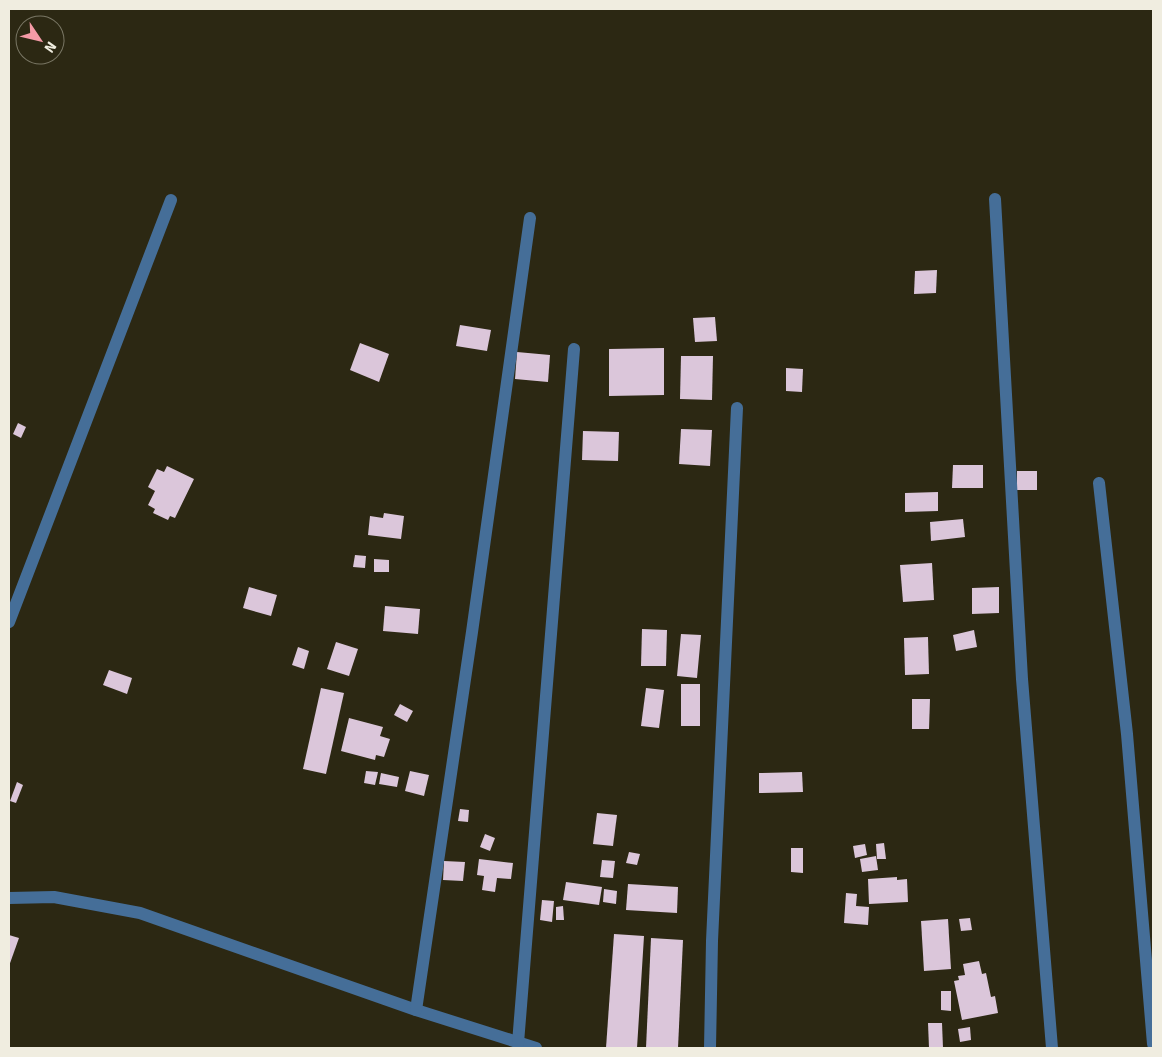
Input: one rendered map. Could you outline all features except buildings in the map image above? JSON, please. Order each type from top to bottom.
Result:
[{"type":"street","points":[[995,199],[1022,678],[1052,1048]]},
{"type":"street","points":[[9,622],[171,200]]},
{"type":"street","points":[[416,1010],[472,632],[530,218]]},
{"type":"street","points":[[518,1043],[574,349]]},
{"type":"street","points":[[710,1048],[712,941],[738,408]]},
{"type":"street","points":[[1099,483],[1127,734],[1153,1044]]},
{"type":"street","points":[[9,898],[54,898],[140,913],[416,1010],[536,1048]]}]
